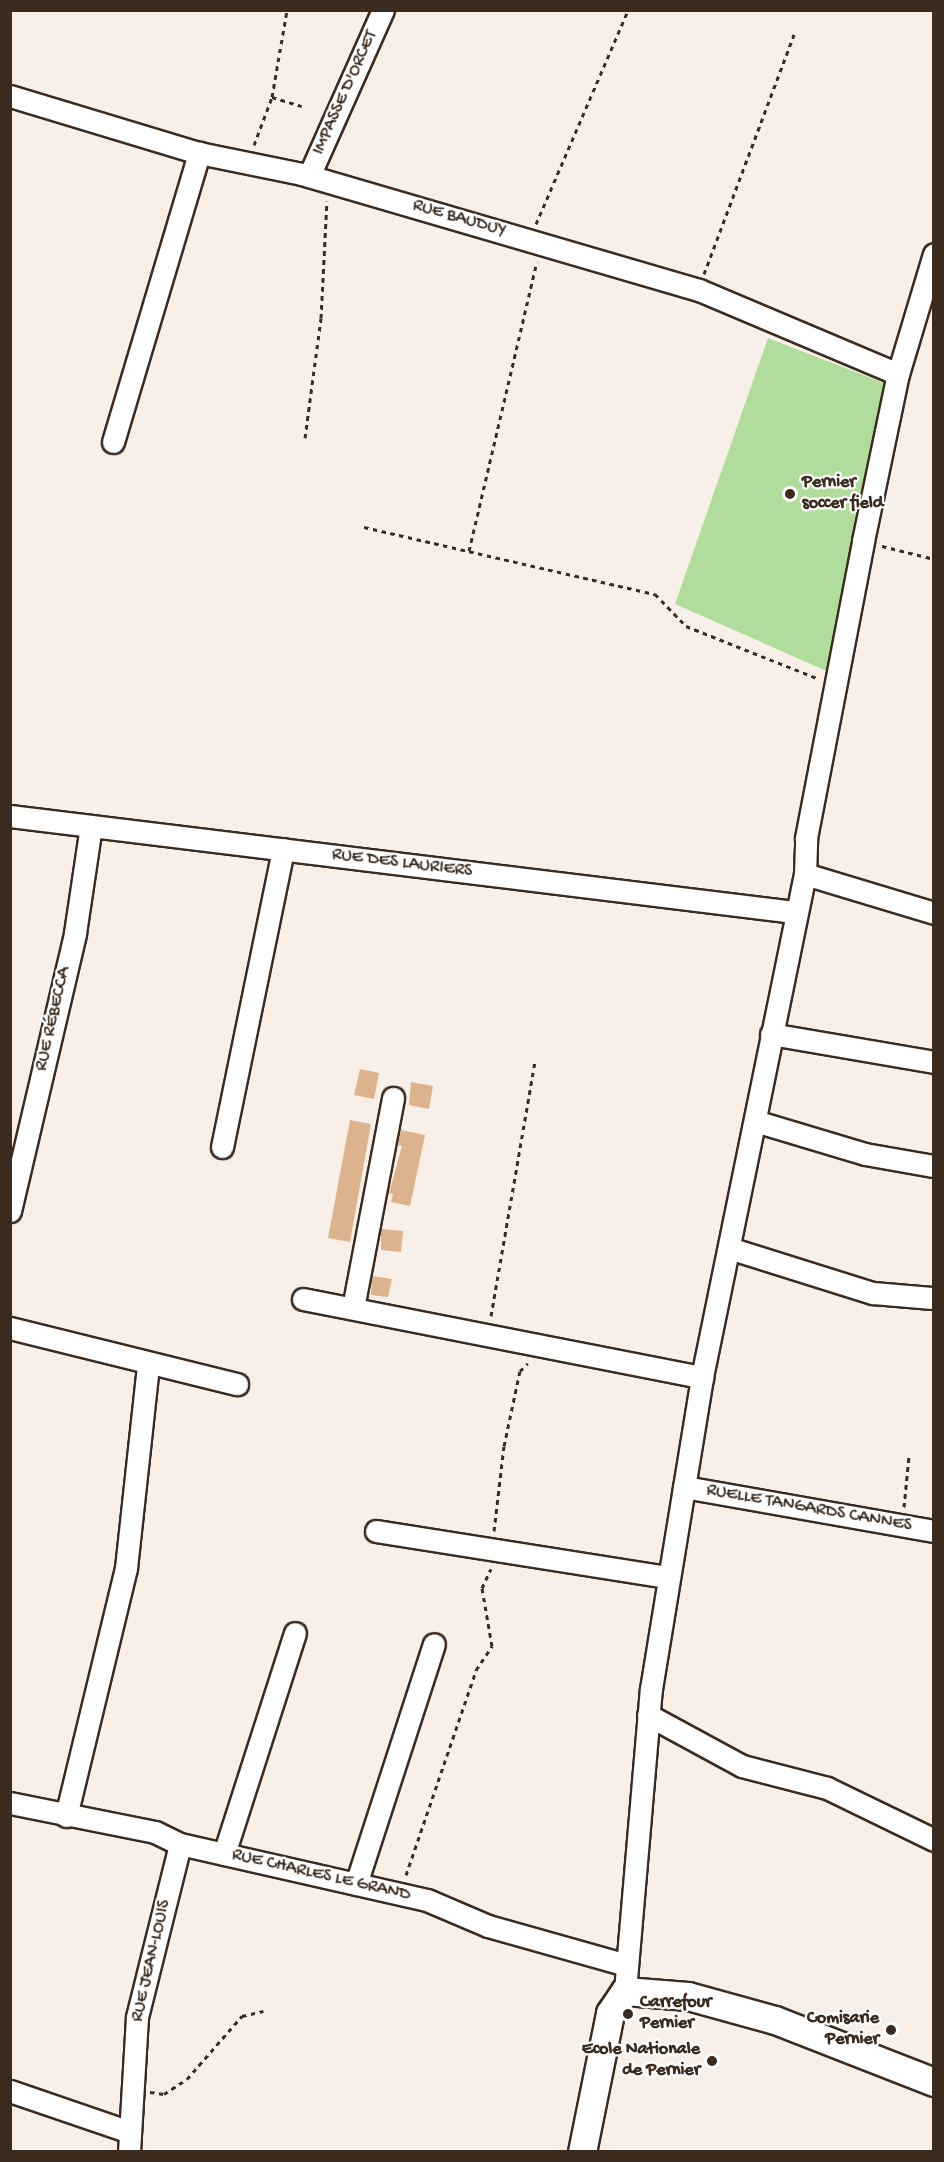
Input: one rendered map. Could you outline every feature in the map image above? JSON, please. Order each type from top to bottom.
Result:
[{"type":"street","name":"IMPASSE D'ORCET","points":[[319,179],[383,10]]},
{"type":"street","name":"RUE BAUDUY","points":[[10,96],[199,153],[248,161],[319,179],[699,290],[847,349],[898,374]]},
{"type":"street","points":[[113,442],[199,153]]},
{"type":"street","points":[[582,2151],[610,2013],[626,1978],[648,1715],[668,1577],[702,1377],[755,1120],[794,912],[805,874],[806,838],[863,541],[898,374],[933,254]]},
{"type":"street","name":"RUE DES LAURIERS","points":[[10,816],[794,912]]},
{"type":"street","name":"RUE RÉBECCA","points":[[10,1211],[75,933],[91,826]]},
{"type":"street","points":[[222,1147],[283,849]]},
{"type":"street","points":[[805,874],[933,913]]},
{"type":"street","points":[[771,1034],[933,1062]]},
{"type":"street","points":[[353,1308],[393,1098]]},
{"type":"street","points":[[755,1120],[865,1154],[933,1166]]},
{"type":"street","points":[[729,1248],[873,1293],[932,1298]]},
{"type":"street","points":[[303,1299],[702,1377]]},
{"type":"street","points":[[10,1328],[148,1364],[237,1384]]},
{"type":"street","points":[[66,1816],[126,1568],[148,1364]]},
{"type":"street","name":"RUELLE TANGARDS CANNES","points":[[684,1487],[933,1531]]},
{"type":"street","points":[[376,1531],[668,1577]]},
{"type":"street","points":[[224,1854],[295,1633]]},
{"type":"street","points":[[356,1884],[435,1644]]},
{"type":"street","points":[[648,1715],[742,1766],[827,1788],[933,1840]]},
{"type":"street","name":"RUE CHARLES LE GRAND","points":[[10,1803],[155,1832],[180,1844],[427,1900],[488,1926],[626,1978]]},
{"type":"street","name":"RUE JEAN-LOUIS","points":[[130,2142],[137,2017],[180,1844]]},
{"type":"street","points":[[626,1978],[775,2020],[933,2082]]},
{"type":"street","points":[[10,2091],[130,2142]]},
{"type":"path","points":[[248,161],[272,97],[287,10]]},
{"type":"path","points":[[469,551],[535,241],[628,10]]},
{"type":"path","points":[[699,290],[794,34]]},
{"type":"path","points":[[272,97],[302,106]]},
{"type":"path","points":[[305,438],[321,318],[319,179]]},
{"type":"path","points":[[364,527],[655,594],[686,626],[835,685]]},
{"type":"path","points":[[863,541],[933,559]]},
{"type":"path","points":[[488,1335],[536,1062]]},
{"type":"path","points":[[400,1894],[476,1670],[492,1646],[482,1588],[496,1549],[493,1529],[510,1417],[520,1371],[543,1347]]},
{"type":"path","points":[[902,1526],[909,1456]]},
{"type":"path","points":[[133,2088],[164,2094],[187,2079],[242,2016],[263,2011]]},
{"type":"green space","name":"Pernier soccer field","points":[[768,338],[889,385],[831,673],[675,604]]},
{"type":"building","points":[[360,1069],[379,1073],[374,1099],[354,1095]]},
{"type":"building","points":[[411,1082],[433,1086],[429,1109],[409,1105]]},
{"type":"building","points":[[350,1120],[371,1124],[350,1242],[328,1238]]},
{"type":"building","points":[[401,1130],[425,1135],[410,1206],[391,1202],[393,1194],[389,1193],[402,1146],[398,1145]]},
{"type":"building","points":[[381,1229],[403,1231],[401,1252],[381,1250]]},
{"type":"building","points":[[372,1276],[392,1279],[388,1297],[371,1295]]},
{"type":"place","name":"Pernier soccer field","points":[[790,494]]},
{"type":"place","name":"Carrefour Pernier","points":[[628,2014]]},
{"type":"place","name":"Comisarie Pernier","points":[[891,2030]]},
{"type":"place","name":"Ecole Nationale de Pernier","points":[[712,2061]]}]
